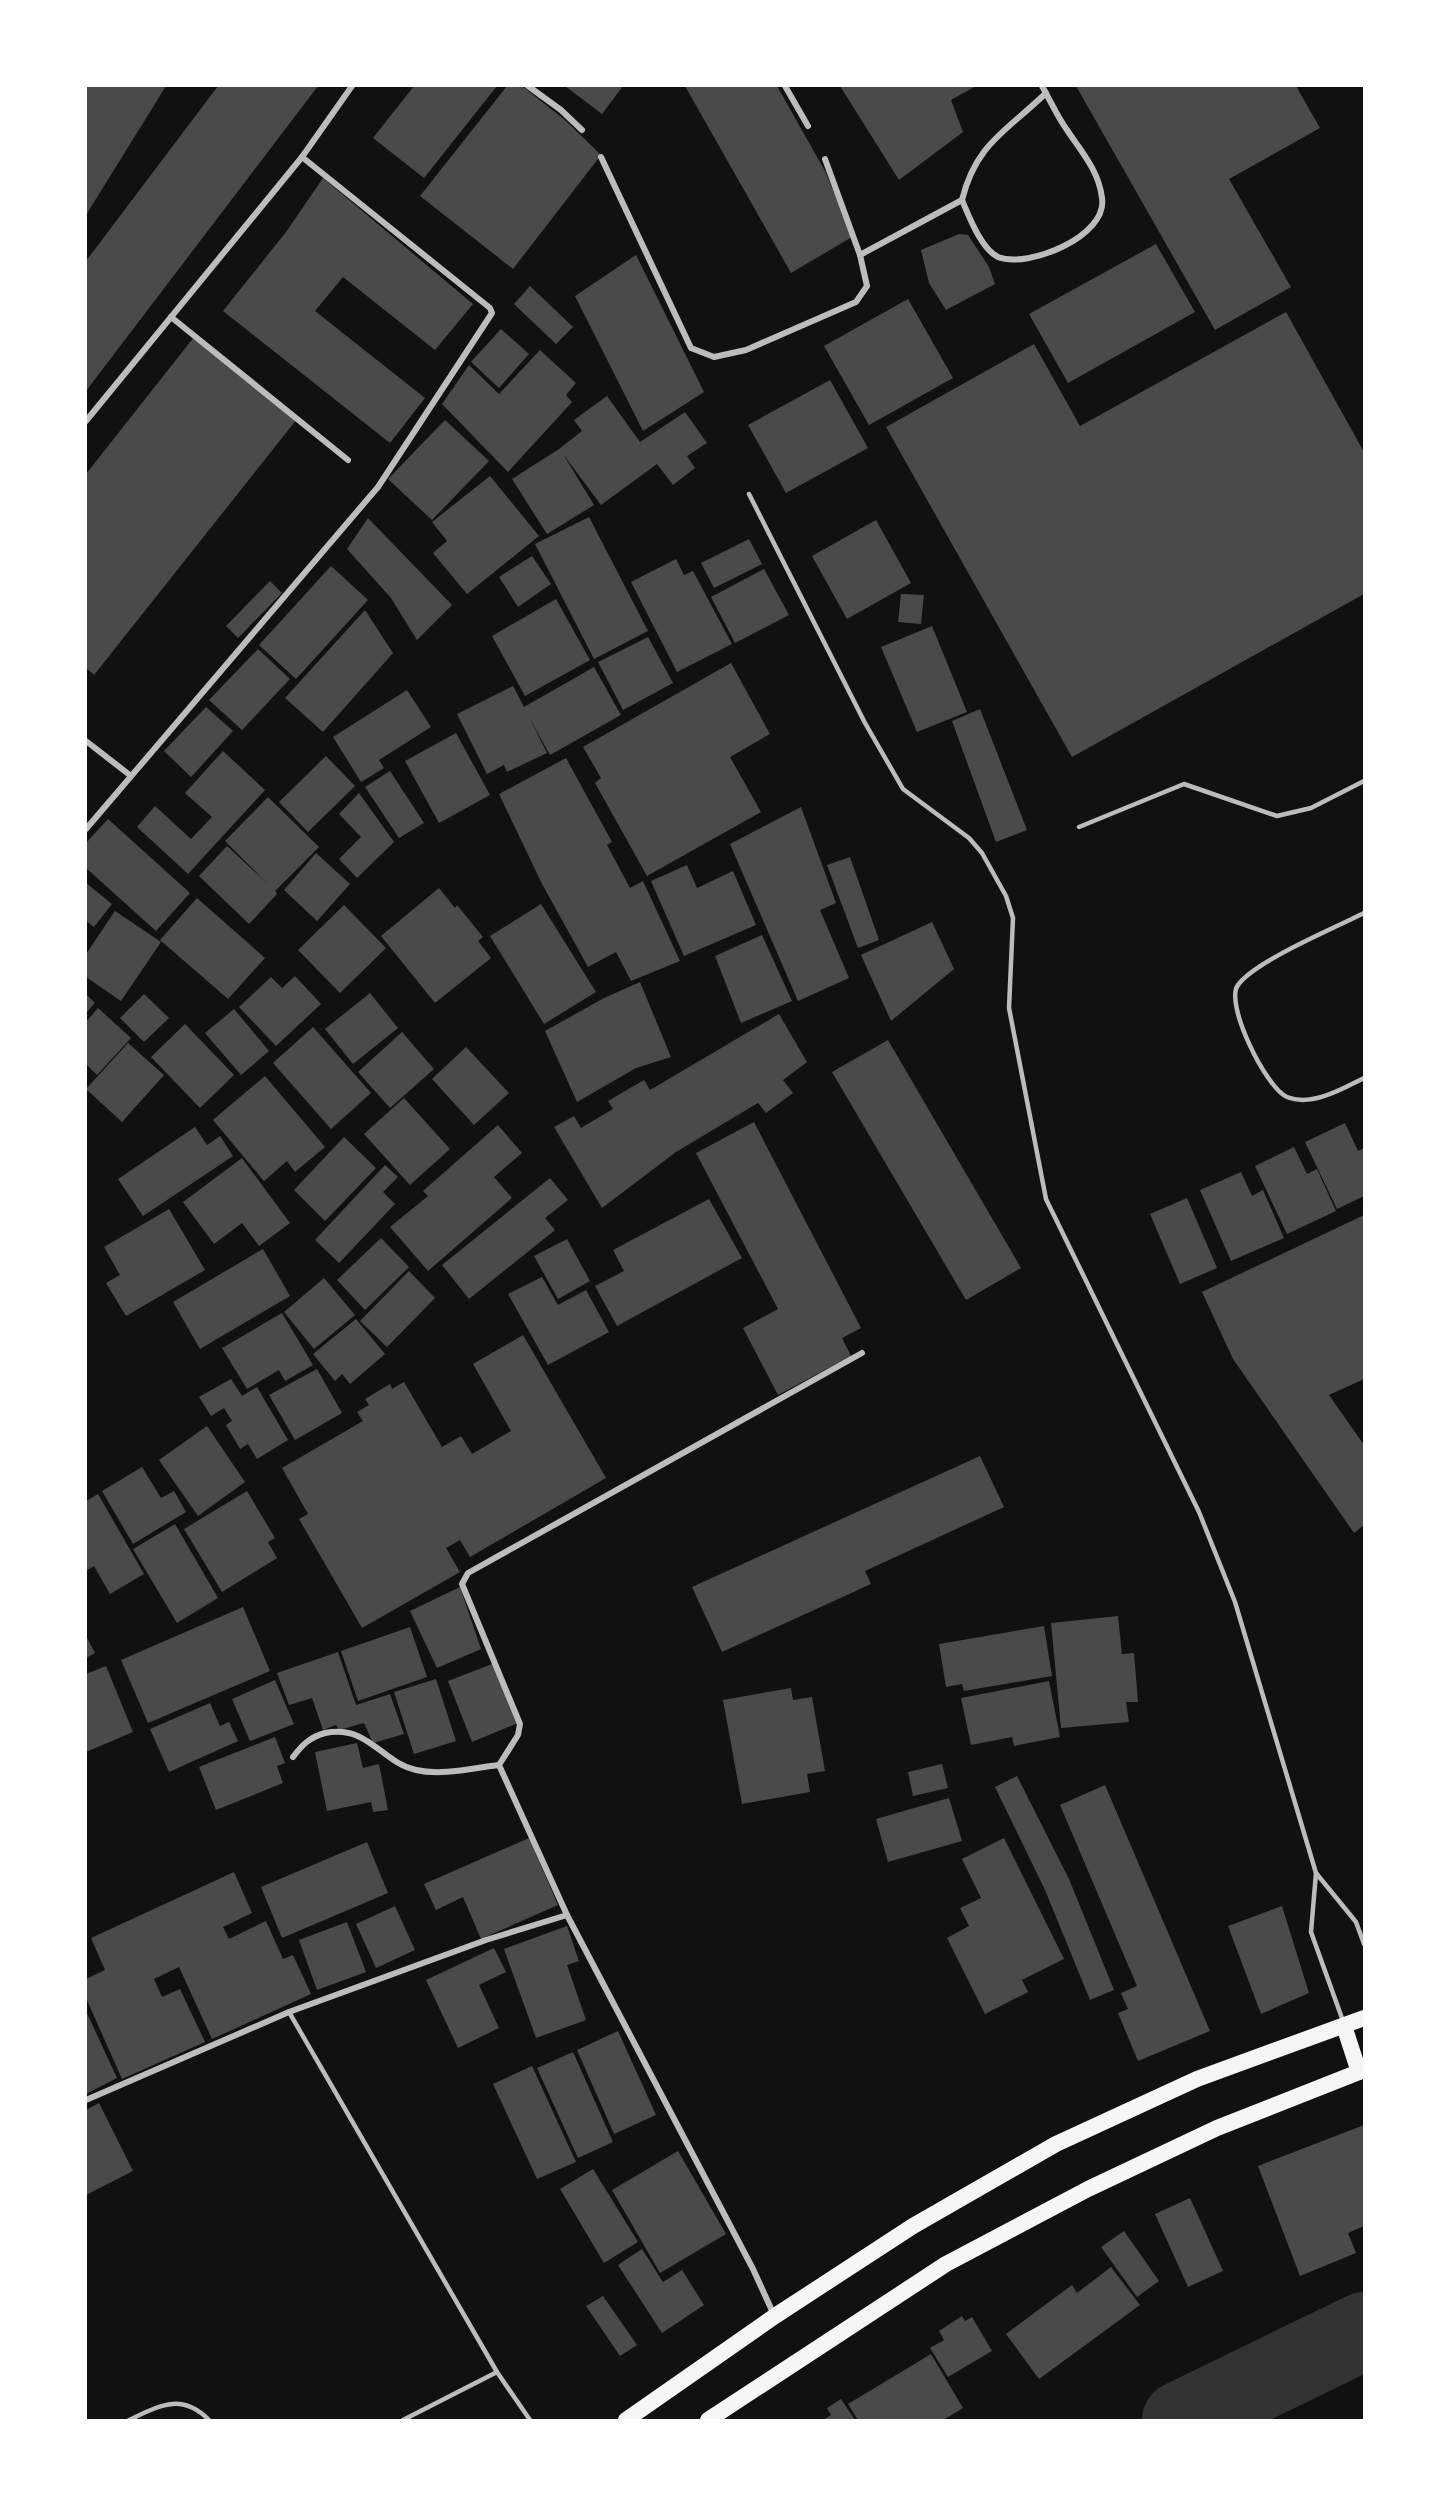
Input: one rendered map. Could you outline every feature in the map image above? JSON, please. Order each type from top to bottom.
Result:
[{"type":"highway","points":[[626,2421],[775,2316],[913,2226],[1056,2144],[1197,2079],[1365,2018]]},
{"type":"highway","points":[[708,2421],[946,2264],[1088,2189],[1217,2128],[1362,2071],[1344,2026]]},
{"type":"street","points":[[86,421],[302,157],[352,86]]},
{"type":"street","points":[[528,86],[561,110],[582,130]]},
{"type":"street","points":[[785,86],[808,126]]},
{"type":"street","points":[[1042,86],[1046,93],[1066,128],[1089,161],[1103,199],[1102,210],[1091,227],[1077,240],[1046,253],[1007,259],[997,256],[983,242],[962,200],[969,178],[987,146],[1046,93]]},
{"type":"street","points":[[86,829],[378,487],[492,313],[490,308],[302,157]]},
{"type":"street","points":[[601,157],[691,348],[714,357],[746,350],[856,302],[867,286],[860,255],[825,159]]},
{"type":"street","points":[[860,255],[962,200]]},
{"type":"street","points":[[171,317],[348,460]]},
{"type":"street","points":[[86,741],[131,776]]},
{"type":"street","points":[[499,1765],[518,1735],[519,1724],[462,1584],[468,1573],[862,1353]]},
{"type":"street","points":[[293,1757],[303,1743],[318,1735],[337,1731],[367,1740],[415,1770],[450,1771],[499,1765]]},
{"type":"street","points":[[499,1765],[567,1915],[753,2269],[775,2316]]},
{"type":"street","points":[[86,2100],[289,2012],[486,1940],[567,1915]]},
{"type":"lane","points":[[749,494],[865,723],[903,789],[969,838],[982,852],[1006,896],[1013,918],[1009,1008],[1046,1199],[1194,1503],[1235,1602],[1316,1873],[1311,1932],[1330,1979],[1344,2026]]},
{"type":"lane","points":[[1079,827],[1184,784],[1277,816],[1311,808],[1365,781]]},
{"type":"lane","points":[[1365,913],[1252,971],[1236,987],[1234,1004],[1258,1064],[1277,1091],[1286,1097],[1299,1100],[1325,1096],[1365,1078]]},
{"type":"lane","points":[[1316,1873],[1356,1922],[1365,1944]]},
{"type":"lane","points":[[289,2012],[497,2372],[530,2421]]},
{"type":"lane","points":[[403,2421],[497,2372]]},
{"type":"lane","points":[[129,2421],[162,2404],[179,2403],[196,2409],[209,2421]]},
{"type":"building","points":[[86,86],[166,86],[86,215]]},
{"type":"building","points":[[218,86],[318,86],[86,391],[86,261]]},
{"type":"building","points":[[414,86],[497,86],[424,178],[373,138]]},
{"type":"building","points":[[507,86],[522,86],[565,120],[601,155],[513,269],[420,196]]},
{"type":"building","points":[[565,86],[623,86],[602,114]]},
{"type":"building","points":[[685,86],[777,86],[825,171],[852,237],[791,273]]},
{"type":"building","points":[[840,86],[976,86],[951,100],[963,132],[899,180]]},
{"type":"building","points":[[1076,86],[1296,86],[1320,128],[1229,179],[1291,287],[1215,330]]},
{"type":"building","points":[[323,178],[473,304],[435,350],[343,277],[315,311],[425,398],[390,443],[223,311],[286,232]]},
{"type":"building","points":[[959,234],[968,235],[989,267],[995,284],[946,310],[929,283],[921,250]]},
{"type":"building","points":[[1156,244],[1195,312],[1068,383],[1029,314]]},
{"type":"building","points":[[636,255],[704,392],[643,431],[575,296]]},
{"type":"building","points":[[530,286],[573,327],[556,344],[514,304]]},
{"type":"building","points":[[908,299],[953,378],[869,425],[824,346]]},
{"type":"building","points":[[1286,312],[1364,452],[1364,594],[1072,757],[886,427],[1034,344],[1080,426]]},
{"type":"building","points":[[501,329],[529,354],[499,388],[471,362]]},
{"type":"building","points":[[194,337],[297,419],[94,675],[86,668],[86,474]]},
{"type":"building","points":[[540,350],[576,383],[566,395],[572,402],[508,472],[442,404],[469,365],[499,394]]},
{"type":"building","points":[[830,380],[868,448],[786,493],[748,425]]},
{"type":"building","points":[[607,396],[640,442],[685,412],[707,443],[687,456],[695,468],[673,485],[657,464],[601,505],[563,454],[594,505],[547,534],[512,479],[559,449],[582,431],[574,420]]},
{"type":"building","points":[[445,420],[489,461],[432,520],[388,479]]},
{"type":"building","points":[[490,476],[539,536],[467,594],[433,553],[447,541],[432,522]]},
{"type":"building","points":[[589,517],[648,631],[594,659],[535,544]]},
{"type":"building","points":[[368,518],[452,605],[417,640],[391,598],[347,549]]},
{"type":"building","points":[[876,520],[911,583],[847,619],[812,556]]},
{"type":"building","points":[[749,539],[762,564],[714,588],[701,563]]},
{"type":"building","points":[[532,556],[551,584],[518,607],[499,577]]},
{"type":"building","points":[[676,559],[684,575],[693,571],[732,644],[677,672],[631,582]]},
{"type":"building","points":[[331,566],[368,600],[296,679],[259,645]]},
{"type":"building","points":[[764,569],[789,615],[735,643],[711,597]]},
{"type":"building","points":[[270,581],[282,593],[238,638],[226,626]]},
{"type":"building","points":[[901,594],[924,595],[921,624],[898,622]]},
{"type":"building","points":[[556,599],[590,660],[525,696],[492,636]]},
{"type":"building","points":[[365,610],[393,653],[323,732],[285,698]]},
{"type":"building","points":[[932,626],[967,712],[917,732],[881,647]]},
{"type":"building","points":[[648,637],[673,683],[623,710],[598,662]]},
{"type":"building","points":[[258,649],[290,679],[242,730],[209,700]]},
{"type":"building","points":[[731,663],[770,734],[730,757],[761,812],[647,876],[595,783],[601,778],[583,747]]},
{"type":"building","points":[[594,667],[621,715],[550,755],[529,717],[547,753],[507,772],[504,765],[487,774],[457,714],[513,686],[524,707]]},
{"type":"building","points":[[407,690],[431,727],[379,760],[384,768],[361,782],[333,737]]},
{"type":"building","points":[[206,707],[233,731],[191,777],[164,751]]},
{"type":"building","points":[[980,709],[1027,830],[996,842],[952,721]]},
{"type":"building","points":[[456,733],[490,795],[439,823],[405,761]]},
{"type":"building","points":[[223,751],[265,790],[188,874],[137,827],[155,806],[191,839],[212,817],[185,793]]},
{"type":"building","points":[[326,756],[355,786],[308,832],[279,802]]},
{"type":"building","points":[[566,758],[612,842],[607,845],[630,888],[643,881],[680,961],[631,981],[616,952],[588,967],[542,884],[499,794]]},
{"type":"building","points":[[390,771],[424,823],[399,838],[365,787]]},
{"type":"building","points":[[359,793],[394,842],[357,878],[339,859],[361,837],[339,814]]},
{"type":"building","points":[[268,797],[319,847],[275,891],[277,894],[249,924],[199,876],[227,846],[268,884],[225,841]]},
{"type":"building","points":[[801,807],[836,903],[820,910],[849,978],[798,1001],[730,844]]},
{"type":"building","points":[[108,819],[190,893],[156,931],[86,868],[86,843]]},
{"type":"building","points":[[316,853],[350,884],[317,921],[284,890]]},
{"type":"building","points":[[850,857],[879,940],[858,948],[827,865]]},
{"type":"building","points":[[687,865],[697,888],[733,871],[756,925],[684,956],[651,881]]},
{"type":"building","points":[[86,883],[112,904],[94,927],[86,921]]},
{"type":"building","points":[[439,888],[455,908],[457,905],[483,937],[478,941],[491,958],[435,1003],[381,936]]},
{"type":"building","points":[[197,898],[265,958],[228,999],[160,940]]},
{"type":"building","points":[[541,904],[596,992],[544,1024],[490,936]]},
{"type":"building","points":[[344,905],[386,948],[340,993],[298,950]]},
{"type":"building","points":[[115,911],[161,942],[121,1001],[86,977],[86,954]]},
{"type":"building","points":[[932,922],[954,969],[891,1021],[861,955]]},
{"type":"building","points":[[762,935],[792,1001],[741,1023],[715,956]]},
{"type":"building","points":[[295,976],[321,1004],[276,1046],[239,1007],[271,977],[282,988]]},
{"type":"building","points":[[640,982],[671,1057],[636,1068],[577,1102],[545,1031],[604,998]]},
{"type":"building","points":[[370,993],[398,1028],[353,1064],[325,1029]]},
{"type":"building","points":[[86,994],[95,1003],[86,1013]]},
{"type":"building","points":[[144,994],[169,1018],[144,1042],[120,1018]]},
{"type":"building","points":[[98,1008],[131,1038],[97,1075],[86,1064],[86,1022]]},
{"type":"building","points":[[234,1009],[269,1051],[241,1075],[205,1033]]},
{"type":"building","points":[[779,1014],[807,1062],[783,1080],[793,1093],[766,1113],[758,1103],[676,1152],[602,1208],[554,1127],[574,1116],[581,1128],[613,1109],[608,1101],[644,1080],[650,1090]]},
{"type":"building","points":[[185,1024],[234,1075],[200,1108],[151,1057]]},
{"type":"building","points":[[313,1027],[371,1093],[331,1129],[273,1063]]},
{"type":"building","points":[[402,1032],[434,1069],[390,1108],[358,1072]]},
{"type":"building","points":[[888,1040],[1021,1268],[966,1300],[832,1072]]},
{"type":"building","points":[[128,1043],[164,1075],[122,1122],[86,1089]]},
{"type":"building","points":[[466,1047],[509,1093],[474,1125],[432,1079]]},
{"type":"building","points":[[265,1076],[325,1147],[295,1172],[287,1161],[264,1181],[213,1120]]},
{"type":"building","points":[[404,1098],[450,1149],[410,1185],[364,1134]]},
{"type":"building","points":[[754,1122],[861,1328],[842,1338],[851,1356],[778,1395],[743,1328],[778,1309],[696,1153]]},
{"type":"building","points":[[1345,1123],[1358,1151],[1364,1148],[1364,1196],[1337,1209],[1305,1142]]},
{"type":"building","points":[[498,1125],[522,1153],[494,1177],[512,1198],[428,1271],[390,1227],[428,1196],[423,1191]]},
{"type":"building","points":[[195,1127],[207,1145],[220,1136],[233,1156],[143,1216],[118,1179]]},
{"type":"building","points":[[344,1137],[376,1168],[325,1221],[294,1190]]},
{"type":"building","points":[[1294,1147],[1307,1174],[1317,1169],[1336,1211],[1287,1234],[1255,1166]]},
{"type":"building","points":[[242,1158],[290,1223],[259,1246],[242,1223],[214,1244],[183,1202]]},
{"type":"building","points":[[385,1165],[398,1177],[383,1192],[395,1204],[339,1263],[315,1240]]},
{"type":"building","points":[[1241,1172],[1252,1196],[1263,1190],[1284,1238],[1231,1261],[1200,1190]]},
{"type":"building","points":[[550,1178],[568,1200],[545,1218],[555,1230],[469,1299],[442,1265]]},
{"type":"building","points":[[1187,1198],[1217,1268],[1180,1284],[1150,1214]]},
{"type":"building","points":[[709,1199],[742,1258],[617,1326],[595,1286],[624,1271],[613,1250]]},
{"type":"building","points":[[169,1209],[205,1270],[126,1316],[106,1283],[120,1275],[104,1247]]},
{"type":"building","points":[[1364,1215],[1364,1379],[1329,1395],[1364,1445],[1364,1525],[1354,1533],[1233,1359],[1202,1292]]},
{"type":"building","points":[[381,1238],[409,1267],[365,1310],[337,1280]]},
{"type":"building","points":[[567,1239],[590,1281],[558,1299],[534,1256]]},
{"type":"building","points":[[263,1249],[290,1296],[200,1349],[173,1302]]},
{"type":"building","points":[[409,1271],[435,1298],[387,1347],[360,1321]]},
{"type":"building","points":[[542,1277],[558,1305],[586,1290],[609,1332],[548,1365],[508,1294]]},
{"type":"building","points":[[324,1278],[355,1315],[314,1349],[284,1312]]},
{"type":"building","points":[[282,1313],[313,1365],[285,1381],[279,1370],[247,1389],[222,1348]]},
{"type":"building","points":[[356,1319],[385,1354],[350,1384],[342,1374],[335,1381],[313,1354]]},
{"type":"building","points":[[523,1335],[606,1478],[470,1557],[460,1540],[446,1548],[460,1572],[362,1628],[299,1519],[308,1514],[282,1468],[363,1421],[357,1412],[369,1405],[365,1399],[390,1384],[392,1389],[404,1382],[442,1447],[461,1436],[472,1454],[511,1431],[473,1364]]},
{"type":"building","points":[[317,1369],[342,1413],[295,1440],[269,1395]]},
{"type":"building","points":[[231,1379],[242,1396],[257,1387],[288,1440],[257,1459],[248,1444],[240,1449],[226,1425],[232,1421],[224,1408],[211,1416],[199,1397]]},
{"type":"building","points":[[207,1426],[245,1482],[198,1516],[159,1460]]},
{"type":"building","points":[[980,1456],[1004,1507],[865,1571],[871,1584],[722,1652],[692,1587]]},
{"type":"building","points":[[142,1467],[161,1498],[174,1491],[186,1512],[133,1544],[102,1491]]},
{"type":"building","points":[[247,1491],[275,1538],[268,1542],[277,1558],[222,1592],[184,1529]]},
{"type":"building","points":[[98,1494],[144,1574],[110,1594],[94,1566],[86,1571],[86,1501]]},
{"type":"building","points":[[175,1524],[218,1598],[177,1623],[133,1549]]},
{"type":"building","points":[[460,1587],[481,1649],[437,1668],[410,1611]]},
{"type":"building","points":[[243,1607],[270,1671],[148,1723],[121,1660]]},
{"type":"building","points":[[1118,1616],[1122,1654],[1134,1653],[1138,1702],[1126,1702],[1129,1722],[1061,1728],[1051,1623]]},
{"type":"building","points":[[1044,1626],[1052,1676],[964,1691],[962,1684],[946,1687],[939,1644]]},
{"type":"building","points":[[410,1627],[427,1677],[358,1701],[341,1651]]},
{"type":"building","points":[[86,1636],[95,1653],[86,1658]]},
{"type":"building","points":[[338,1652],[356,1705],[390,1694],[404,1734],[373,1743],[364,1723],[339,1730],[336,1725],[323,1730],[312,1698],[289,1705],[277,1673]]},
{"type":"building","points":[[492,1664],[518,1723],[472,1742],[448,1681]]},
{"type":"building","points":[[106,1666],[133,1732],[86,1752],[86,1674]]},
{"type":"building","points":[[436,1679],[456,1741],[414,1754],[394,1692]]},
{"type":"building","points":[[275,1680],[294,1724],[250,1741],[232,1699]]},
{"type":"building","points":[[1049,1681],[1060,1737],[1014,1746],[1012,1737],[971,1745],[961,1698]]},
{"type":"building","points":[[791,1688],[793,1700],[812,1697],[825,1771],[807,1774],[810,1792],[742,1804],[723,1700]]},
{"type":"building","points":[[210,1703],[220,1726],[229,1722],[238,1741],[169,1772],[150,1729]]},
{"type":"building","points":[[275,1737],[285,1763],[277,1766],[283,1783],[216,1810],[199,1767]]},
{"type":"building","points":[[357,1743],[363,1768],[379,1764],[388,1810],[373,1812],[371,1802],[327,1811],[315,1752]]},
{"type":"building","points":[[942,1764],[948,1788],[913,1796],[908,1772]]},
{"type":"building","points":[[1017,1776],[1069,1879],[1114,1990],[1090,2000],[1045,1890],[995,1787]]},
{"type":"building","points":[[1105,1785],[1210,2031],[1138,2061],[1118,2013],[1128,2009],[1121,1993],[1137,1986],[1060,1805]]},
{"type":"building","points":[[949,1798],[962,1841],[888,1862],[876,1819]]},
{"type":"building","points":[[529,1838],[558,1905],[481,1939],[463,1897],[436,1910],[424,1884]]},
{"type":"building","points":[[1004,1838],[1064,1959],[1022,1980],[1028,1992],[985,2014],[947,1938],[969,1926],[960,1908],[981,1898],[962,1859]]},
{"type":"building","points":[[367,1842],[388,1893],[282,1938],[261,1887]]},
{"type":"building","points":[[234,1872],[252,1913],[223,1927],[229,1939],[266,1921],[283,1959],[293,1955],[311,1994],[212,2039],[179,1967],[154,1979],[162,1997],[180,1989],[205,2042],[122,2079],[86,1998],[86,1979],[105,1970],[91,1938]]},
{"type":"building","points":[[395,1906],[415,1950],[376,1968],[356,1924]]},
{"type":"building","points":[[1282,1906],[1309,1993],[1261,2014],[1228,1926]]},
{"type":"building","points":[[347,1922],[366,1972],[317,1990],[299,1940]]},
{"type":"building","points":[[567,1926],[579,1961],[567,1965],[586,2020],[536,2038],[504,1949]]},
{"type":"building","points":[[494,1948],[506,1972],[479,1985],[499,2028],[458,2048],[426,1980]]},
{"type":"building","points":[[86,2011],[117,2078],[86,2094]]},
{"type":"building","points":[[618,2031],[656,2115],[614,2134],[577,2050]]},
{"type":"building","points":[[573,2052],[613,2142],[578,2158],[537,2068]]},
{"type":"building","points":[[532,2066],[576,2162],[537,2179],[493,2084]]},
{"type":"building","points":[[99,2103],[133,2171],[86,2195],[86,2110]]},
{"type":"building","points":[[1364,2125],[1364,2226],[1348,2233],[1356,2253],[1300,2276],[1258,2166]]},
{"type":"building","points":[[678,2151],[726,2234],[660,2273],[612,2190]]},
{"type":"building","points":[[593,2169],[638,2242],[604,2263],[560,2189]]},
{"type":"building","points":[[1190,2198],[1223,2271],[1188,2287],[1155,2214]]},
{"type":"building","points":[[1124,2231],[1159,2281],[1137,2297],[1101,2247]]},
{"type":"building","points":[[642,2249],[663,2282],[682,2270],[704,2305],[662,2333],[618,2265]]},
{"type":"building","points":[[1111,2267],[1140,2305],[1039,2379],[1006,2334],[1072,2285],[1077,2293]]},
{"type":"building","points":[[603,2296],[637,2345],[620,2356],[586,2306]]},
{"type":"building","points":[[962,2316],[965,2321],[972,2317],[992,2351],[948,2377],[930,2348],[944,2340],[939,2331]]},
{"type":"building","points":[[931,2354],[963,2408],[943,2420],[858,2420],[848,2404]]},
{"type":"building","points":[[841,2399],[855,2420],[823,2420],[831,2415],[827,2408]]},
{"type":"waterway","points":[[1181,2420],[1364,2331]]}]
